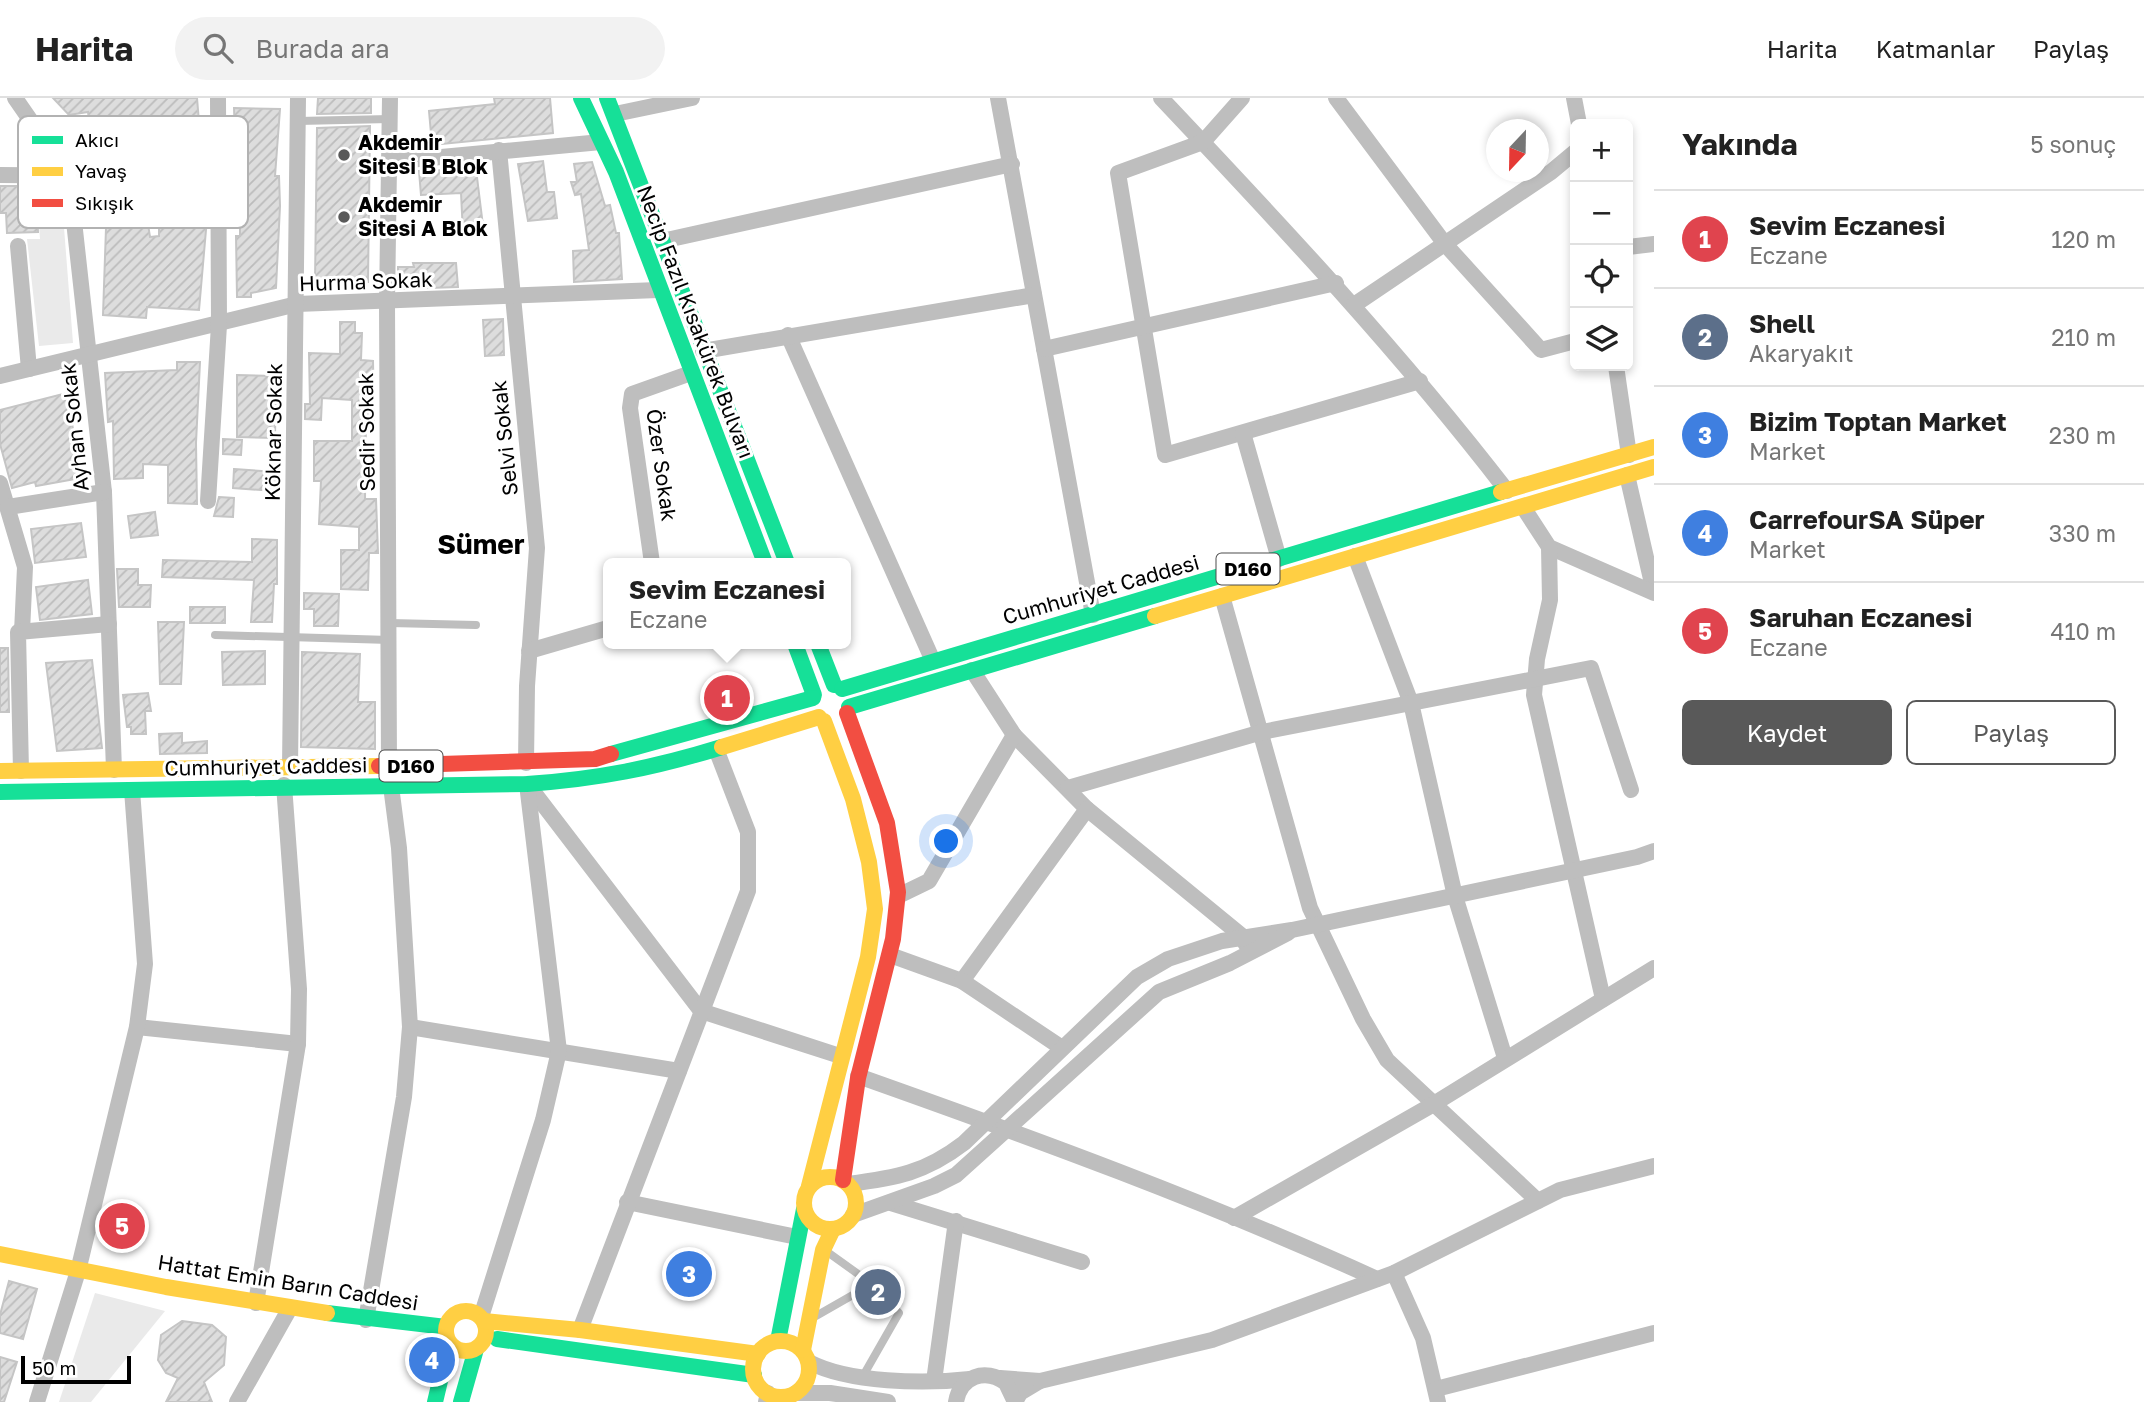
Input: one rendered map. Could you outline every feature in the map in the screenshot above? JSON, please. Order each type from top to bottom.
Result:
[{"type":"main road","name":"Necip Fazıl Kısakürek Bulvarı","points":[[581,98],[601,142],[763,558]]},
{"type":"main road","name":"Necip Fazıl Kısakürek Bulvarı","points":[[607,98],[785,558]]},
{"type":"main road","name":"Cumhuriyet Caddesi","points":[[838,687],[1093,615],[1654,447]]},
{"type":"main road","name":"Cumhuriyet Caddesi","points":[[848,710],[972,670],[1654,467]]},
{"type":"main road","points":[[778,1341],[804,1209],[804,1197],[868,957],[874,909],[869,862],[853,799],[822,719],[813,707],[814,697],[797,649]]},
{"type":"main road","points":[[806,1356],[787,1341],[765,1346],[754,1363],[754,1375],[767,1398],[790,1397],[808,1380],[807,1321],[823,1250],[834,1229],[846,1223],[853,1215],[855,1198],[846,1182],[846,1142],[858,1076],[890,955],[898,895],[896,862],[879,799],[848,710],[848,695],[838,687],[820,649]]},
{"type":"main road","points":[[814,697],[822,687],[838,687]]},
{"type":"main road","name":"Cumhuriyet Caddesi","points":[[0,771],[389,766],[596,759],[814,697]]},
{"type":"main road","points":[[822,719],[837,721],[848,710]]},
{"type":"main road","name":"Cumhuriyet Caddesi","points":[[0,792],[284,785],[527,784],[596,779],[668,764],[822,719]]},
{"type":"main road","points":[[809,1186],[824,1177],[846,1182]]},
{"type":"main road","points":[[804,1209],[817,1226],[834,1229]]},
{"type":"main road","name":"Hattat Emin Barın Caddesi","points":[[0,1254],[78,1271],[447,1335],[464,1352],[482,1331]]},
{"type":"main road","points":[[435,1402],[447,1335],[458,1312],[471,1311],[482,1331],[461,1402]]},
{"type":"main road","points":[[482,1331],[580,1330],[758,1354]]},
{"type":"main road","points":[[482,1331],[754,1375]]},
{"type":"street","name":"Ayhan Sokak","points":[[15,98],[27,116]]},
{"type":"street","points":[[218,98],[218,116]]},
{"type":"street","name":"Köknar Sokak","points":[[290,767],[298,98]]},
{"type":"street","name":"Sedir Sokak","points":[[389,766],[387,162],[390,98]]},
{"type":"street","points":[[615,114],[692,98]]},
{"type":"street","points":[[998,98],[1093,615]]},
{"type":"street","points":[[1161,98],[1336,284],[1420,381],[1507,491]]},
{"type":"street","points":[[1242,98],[1203,142],[1118,173],[1165,455],[1420,381]]},
{"type":"street","points":[[1336,98],[1445,244],[1541,350],[1570,342]]},
{"type":"street","points":[[1578,99],[1579,119]]},
{"type":"street","points":[[387,162],[601,142]]},
{"type":"street","name":"Selvi Sokak","points":[[499,150],[537,548],[529,650],[526,763]]},
{"type":"street","points":[[1354,305],[1551,172],[1570,156]]},
{"type":"street","points":[[662,241],[1012,164]]},
{"type":"street","points":[[0,175],[18,175]]},
{"type":"street","name":"Ayhan Sokak","points":[[75,228],[104,492],[114,770]]},
{"type":"street","points":[[208,501],[219,325],[220,228]]},
{"type":"street","points":[[1633,246],[1654,244]]},
{"type":"street","points":[[18,246],[30,369]]},
{"type":"street","points":[[1044,349],[1146,329],[1336,284]]},
{"type":"street","name":"Hurma Sokak","points":[[0,376],[297,304],[387,303],[658,290]]},
{"type":"street","points":[[703,351],[1034,295]]},
{"type":"street","points":[[788,335],[933,661]]},
{"type":"street","points":[[1617,371],[1629,455]]},
{"type":"street","name":"Özer Sokak","points":[[651,558],[630,408],[632,394],[691,373]]},
{"type":"street","points":[[1243,433],[1279,559]]},
{"type":"street","points":[[1628,475],[1654,592]]},
{"type":"street","points":[[0,483],[25,566],[22,632]]},
{"type":"street","points":[[8,507],[104,492]]},
{"type":"street","points":[[1522,507],[1549,547],[1654,592]]},
{"type":"street","points":[[1549,547],[1550,600],[1534,695],[1604,999]]},
{"type":"street","points":[[1355,556],[1411,703],[1455,896],[1505,1058]]},
{"type":"street","points":[[1222,596],[1310,908],[1363,1019],[1387,1060],[1538,1201]]},
{"type":"street","points":[[21,771],[18,632],[109,624]]},
{"type":"street","points":[[529,650],[603,629]]},
{"type":"street","points":[[1068,788],[1262,732],[1591,668],[1631,790]]},
{"type":"street","points":[[972,670],[1014,735],[1087,809],[1242,936],[1248,954]]},
{"type":"street","points":[[898,895],[929,881],[1014,735]]},
{"type":"street","points":[[580,1330],[748,891],[748,832],[716,749]]},
{"type":"street","points":[[527,784],[701,1011],[840,1056]]},
{"type":"street","points":[[482,1331],[543,1120],[559,1051],[527,784]]},
{"type":"street","points":[[256,1303],[298,1044],[299,989],[284,785]]},
{"type":"street","points":[[366,1320],[404,1097],[410,1027],[399,848],[391,786]]},
{"type":"street","points":[[37,1402],[78,1271],[136,1027],[145,964],[132,790]]},
{"type":"street","points":[[962,981],[1087,809]]},
{"type":"street","points":[[846,1182],[905,1175],[939,1162],[986,1121],[1136,978],[1168,960],[1242,936],[1318,925],[1637,858],[1654,851]]},
{"type":"street","points":[[853,1215],[891,1203],[956,1175],[1158,992],[1248,954],[1292,930]]},
{"type":"street","points":[[890,955],[962,981],[1062,1048]]},
{"type":"street","points":[[1234,1218],[1433,1105],[1654,968]]},
{"type":"street","points":[[136,1027],[298,1044]]},
{"type":"street","points":[[410,1027],[679,1071]]},
{"type":"street","points":[[858,1076],[986,1121],[1234,1218],[1377,1279]]},
{"type":"street","points":[[1015,1402],[1020,1393],[1040,1381],[1212,1340],[1394,1273],[1560,1190],[1654,1166]]},
{"type":"street","points":[[627,1202],[797,1237]]},
{"type":"street","points":[[891,1203],[1082,1262]]},
{"type":"street","points":[[934,1381],[956,1221]]},
{"type":"street","points":[[1394,1273],[1423,1338],[1437,1396],[1654,1333]]},
{"type":"street","points":[[237,1402],[290,1308]]},
{"type":"street","points":[[806,1356],[823,1369],[863,1376],[934,1381],[985,1374],[1040,1381]]},
{"type":"street","points":[[956,1402],[962,1385],[970,1378]]},
{"type":"street","points":[[1000,1378],[1011,1388],[1015,1402]]},
{"type":"street","points":[[790,1397],[830,1393],[888,1402]]},
{"type":"lane","points":[[298,121],[390,119]]},
{"type":"lane","points":[[215,635],[292,636],[476,625]]},
{"type":"lane","points":[[823,1250],[872,1284],[899,1313],[863,1376]]},
{"type":"lane","points":[[807,1321],[872,1284]]},
{"type":"shaded area","points":[[39,228],[64,228],[73,343],[39,346],[27,239],[40,239]]},
{"type":"shaded area","points":[[95,1293],[165,1311],[91,1402],[59,1402]]},
{"type":"building","points":[[53,98],[197,98],[198,116],[88,116],[88,112],[69,115]]},
{"type":"building","points":[[318,98],[371,98],[371,113],[317,114]]},
{"type":"building","points":[[494,98],[550,98],[553,133],[432,145],[429,111],[495,104]]},
{"type":"building","points":[[234,108],[280,109],[275,176],[279,176],[280,206],[276,288],[251,293],[251,297],[237,297],[236,236],[240,236],[240,228],[248,228],[248,116],[234,116]]},
{"type":"building","points":[[370,126],[368,282],[315,282],[317,128]]},
{"type":"building","points":[[543,161],[547,192],[554,192],[557,218],[528,221],[518,164]]},
{"type":"building","points":[[592,162],[605,206],[610,205],[616,233],[619,233],[622,279],[574,282],[573,251],[589,250],[581,194],[575,195],[571,182],[577,182],[574,164]]},
{"type":"building","points":[[476,169],[484,234],[463,234],[461,193],[421,195],[419,171]]},
{"type":"building","points":[[0,186],[18,186],[18,228],[38,228],[38,232],[7,233],[6,213],[0,213]]},
{"type":"building","points":[[106,228],[149,228],[150,237],[159,236],[159,228],[206,228],[199,310],[147,307],[146,318],[103,315]]},
{"type":"building","points":[[413,263],[456,263],[458,287],[398,289],[398,267],[414,267]]},
{"type":"building","points":[[503,319],[504,355],[485,356],[483,320]]},
{"type":"building","points":[[340,322],[355,322],[355,333],[362,333],[361,360],[373,361],[374,420],[366,420],[365,499],[376,499],[378,553],[369,553],[368,590],[341,589],[341,550],[359,550],[359,527],[319,524],[321,481],[314,481],[314,441],[352,441],[352,400],[322,398],[321,420],[305,419],[305,404],[310,404],[309,353],[340,354]]},
{"type":"building","points":[[177,362],[200,362],[196,443],[197,504],[168,503],[168,465],[143,464],[143,478],[114,479],[113,421],[108,422],[105,373],[177,370]]},
{"type":"building","points":[[237,375],[276,376],[275,438],[237,437]]},
{"type":"building","points":[[67,393],[81,478],[36,486],[35,482],[12,488],[0,444],[0,410]]},
{"type":"building","points":[[223,439],[242,440],[241,455],[223,454]]},
{"type":"building","points":[[234,469],[276,472],[275,491],[233,488]]},
{"type":"building","points":[[219,497],[234,498],[233,517],[214,516]]},
{"type":"building","points":[[155,512],[158,535],[131,538],[128,516]]},
{"type":"building","points":[[81,523],[86,557],[35,563],[31,529]]},
{"type":"building","points":[[252,539],[277,540],[277,584],[274,584],[272,622],[251,622],[254,580],[162,577],[163,560],[252,562]]},
{"type":"building","points":[[117,569],[138,569],[138,585],[151,585],[150,607],[119,607]]},
{"type":"building","points":[[88,580],[92,614],[40,620],[36,587]]},
{"type":"building","points":[[304,593],[339,594],[338,626],[314,626],[314,609],[304,609]]},
{"type":"building","points":[[190,607],[225,607],[225,623],[190,623]]},
{"type":"building","points":[[158,622],[184,622],[181,684],[160,684]]},
{"type":"building","points":[[0,648],[8,648],[9,712],[0,712]]},
{"type":"building","points":[[265,651],[265,684],[223,685],[222,652]]},
{"type":"building","points":[[302,652],[360,654],[358,702],[375,702],[375,749],[301,747]]},
{"type":"building","points":[[92,660],[102,748],[57,751],[46,663]]},
{"type":"building","points":[[148,693],[151,711],[145,711],[146,734],[131,734],[131,727],[127,727],[123,695]]},
{"type":"building","points":[[182,733],[182,743],[207,741],[207,753],[160,754],[159,734]]},
{"type":"building","points":[[9,1281],[37,1289],[23,1339],[0,1333],[0,1315]]},
{"type":"building","points":[[182,1321],[212,1325],[226,1337],[224,1365],[204,1382],[212,1402],[166,1402],[178,1378],[166,1373],[158,1360],[161,1335]]},
{"type":"building","points":[[0,1357],[17,1362],[4,1402],[0,1402]]},
{"type":"traffic: fast","points":[[581,98],[616,172],[763,558]]},
{"type":"traffic: fast","points":[[607,98],[785,558]]},
{"type":"traffic: fast","points":[[842,689],[1501,492]]},
{"type":"traffic: fast","points":[[849,707],[1155,616]]},
{"type":"traffic: fast","points":[[797,649],[814,695]]},
{"type":"traffic: fast","points":[[820,649],[834,685]]},
{"type":"traffic: fast","points":[[611,754],[813,698]]},
{"type":"traffic: fast","points":[[0,792],[527,784],[626,772],[722,747]]},
{"type":"traffic: fast","points":[[778,1341],[804,1209]]},
{"type":"traffic: fast","points":[[327,1313],[446,1327]]},
{"type":"traffic: fast","points":[[497,1339],[754,1375]]},
{"type":"traffic: fast","points":[[435,1402],[449,1343]]},
{"type":"traffic: fast","points":[[461,1402],[476,1349]]},
{"type":"traffic: slow","points":[[1501,492],[1654,447]]},
{"type":"traffic: slow","points":[[1155,616],[1654,467]]},
{"type":"traffic: slow","points":[[722,747],[819,717]]},
{"type":"traffic: slow","points":[[809,1186],[868,957],[875,909],[869,862],[853,799],[824,721]]},
{"type":"traffic: slow","points":[[0,771],[379,766]]},
{"type":"traffic: slow","points":[[830,1177],[849,1184],[856,1203],[849,1222],[830,1229],[811,1222],[804,1203],[811,1184],[830,1177]]},
{"type":"traffic: slow","points":[[803,1350],[823,1250],[833,1229]]},
{"type":"traffic: slow","points":[[0,1254],[166,1287],[327,1313]]},
{"type":"traffic: slow","points":[[466,1311],[474,1312],[480,1317],[485,1323],[486,1331],[485,1339],[480,1345],[474,1350],[466,1351],[458,1350],[452,1345],[447,1339],[446,1331],[447,1323],[452,1317],[458,1312],[466,1311]]},
{"type":"traffic: slow","points":[[484,1321],[580,1330],[758,1354]]},
{"type":"traffic: slow","points":[[776,1341],[786,1341],[801,1349],[807,1358],[809,1369],[807,1380],[801,1389],[786,1397],[776,1397],[758,1385],[753,1374],[753,1364],[765,1346],[776,1341]]},
{"type":"traffic: jam","points":[[843,1180],[858,1078],[893,939],[898,892],[887,823],[847,713]]},
{"type":"traffic: jam","points":[[379,766],[595,759],[611,754]]},
{"type":"place","name":"Akdemir Sitesi B Blok","points":[[344,155]]},
{"type":"place","name":"Akdemir Sitesi A Blok","points":[[344,217]]},
{"type":"place","name":"Sevim Eczanesi","points":[[727,698]]},
{"type":"place","name":"Saruhan Eczanesi","points":[[122,1226]]},
{"type":"place","name":"Bizim Toptan Market","points":[[689,1274]]},
{"type":"place","name":"Shell","points":[[878,1292]]},
{"type":"place","name":"CarrefourSA Süper","points":[[432,1360]]},
{"type":"district","name":"Sümer","points":[[481,544]]}]
